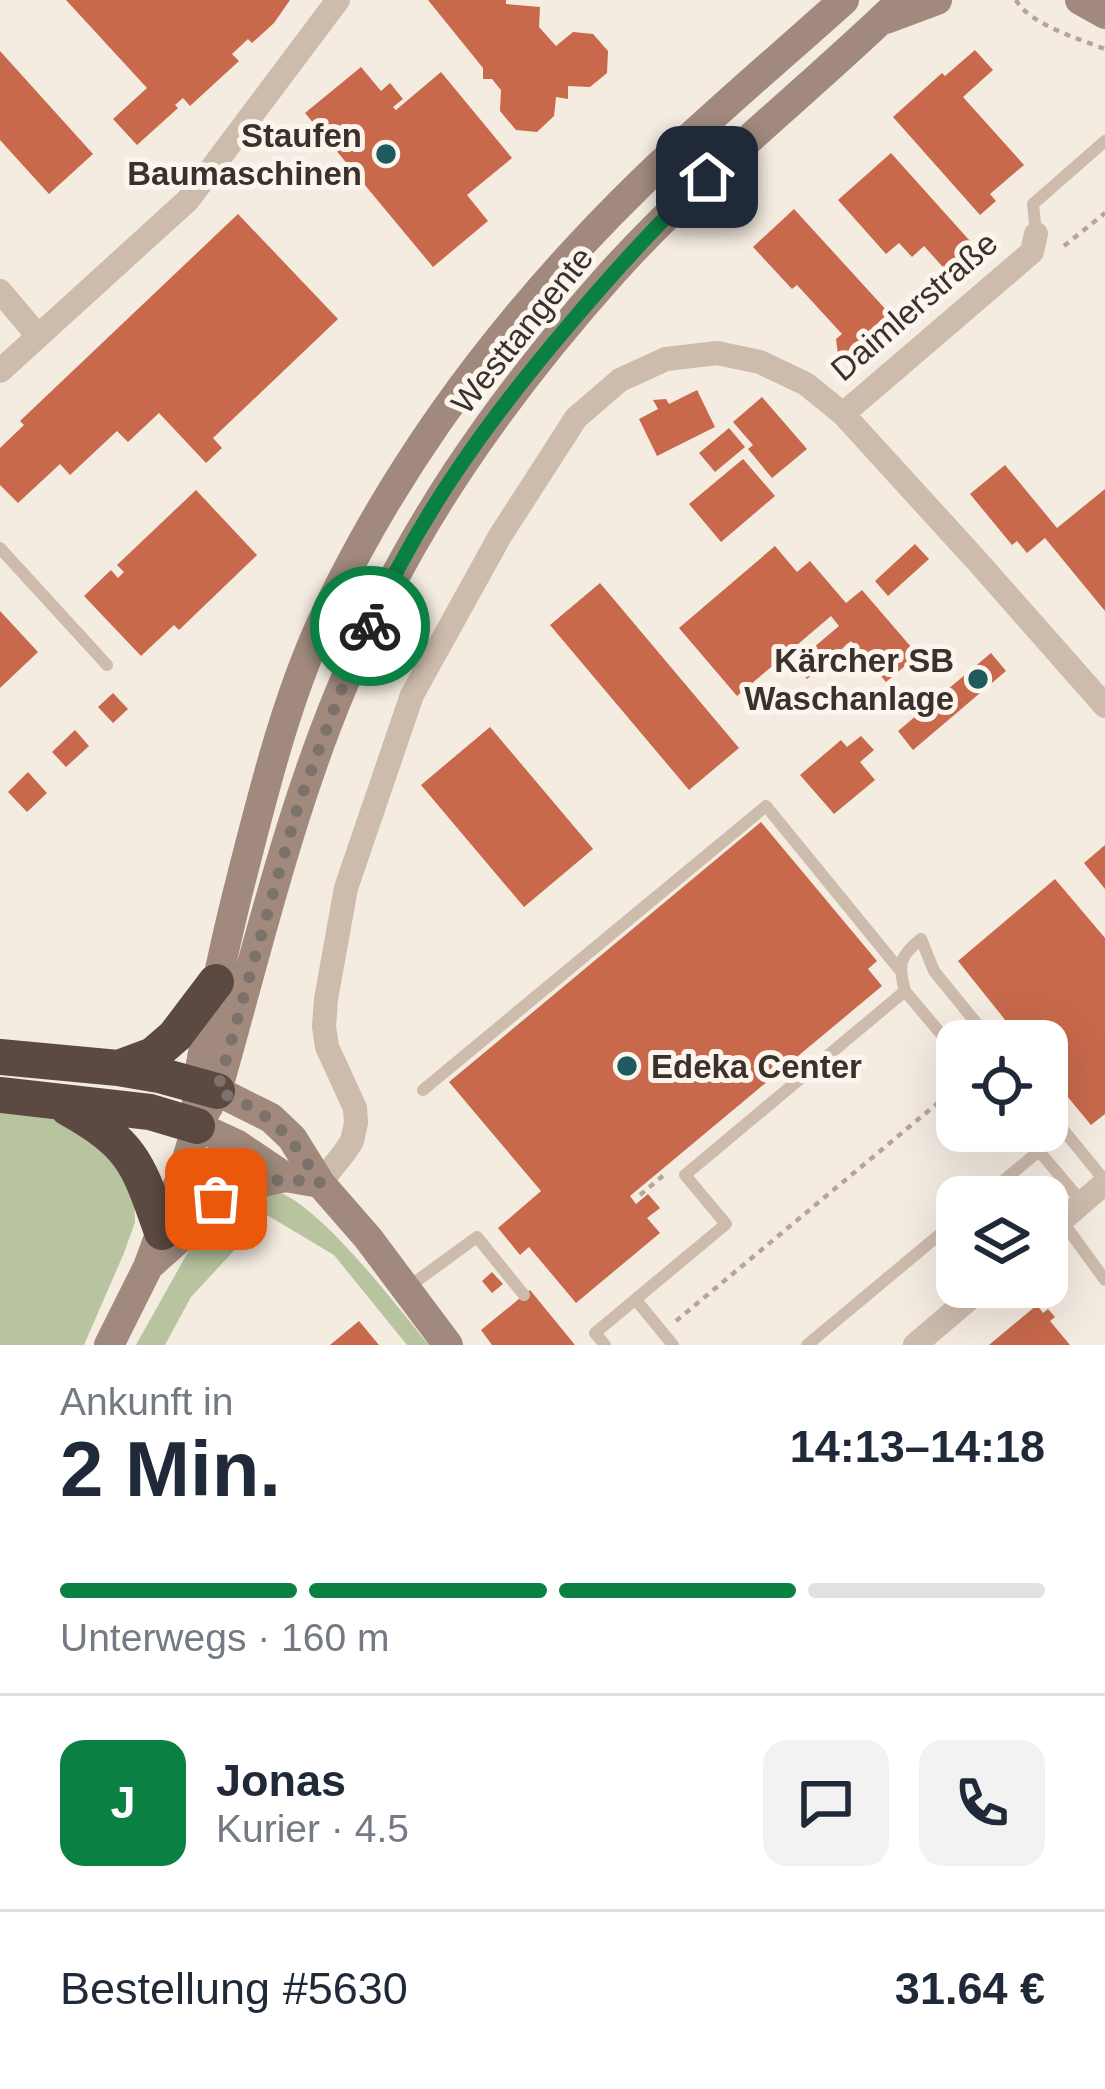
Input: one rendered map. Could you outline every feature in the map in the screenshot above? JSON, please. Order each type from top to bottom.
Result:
[{"type":"highway","points":[[118,1068],[153,1055],[175,1036],[216,982]]},
{"type":"highway","points":[[0,1057],[118,1068],[206,1089]]},
{"type":"highway","points":[[0,1095],[150,1112],[197,1126]]},
{"type":"highway","points":[[54,1100],[107,1132],[130,1155],[145,1180],[162,1232]]},
{"type":"main road","name":"Westtangente","points":[[206,1089],[216,982],[265,786],[327,611],[383,507],[500,338],[580,246],[642,182],[844,0]]},
{"type":"main road","points":[[891,10],[937,0]]},
{"type":"main road","points":[[1079,0],[1105,14]]},
{"type":"main road","name":"Westtangente","points":[[109,1345],[162,1232],[298,806],[340,693],[377,609],[431,509],[530,372],[611,275],[677,205],[891,10]]},
{"type":"main road","points":[[206,1089],[271,1118],[292,1138],[320,1183],[448,1345]]},
{"type":"main road","points":[[197,1126],[236,1144],[285,1177]]},
{"type":"main road","points":[[148,1267],[216,1199],[240,1187],[285,1177],[320,1183]]},
{"type":"street","points":[[0,371],[188,200],[338,0]]},
{"type":"street","name":"Daimlerstraße","points":[[843,415],[1032,252],[1036,234]]},
{"type":"street","points":[[0,291],[38,335]]},
{"type":"street","name":"Daimlerstraße","points":[[320,1183],[352,1141],[356,1123],[356,1108],[327,1047],[324,1027],[346,888],[412,695],[500,536],[576,418],[620,380],[666,358],[717,353],[760,362],[806,384],[843,415],[1105,706]]},
{"type":"street","points":[[1068,1215],[1105,1182]]},
{"type":"street","points":[[915,1345],[958,1308]]},
{"type":"lane","name":"Daimlerstraße","points":[[1036,234],[1033,204],[1105,141]]},
{"type":"lane","points":[[0,548],[107,665]]},
{"type":"lane","points":[[423,1090],[766,806],[899,969],[905,991],[936,1028]]},
{"type":"lane","points":[[899,969],[908,949],[921,939],[934,971],[974,1020]]},
{"type":"lane","points":[[605,1345],[596,1333],[726,1224],[685,1175],[905,991]]},
{"type":"lane","points":[[1068,1136],[1105,1182]]},
{"type":"lane","points":[[1009,1176],[1038,1152]]},
{"type":"lane","points":[[1040,1152],[1082,1203]]},
{"type":"lane","points":[[405,1289],[477,1237],[524,1295]]},
{"type":"lane","points":[[807,1345],[936,1238]]},
{"type":"lane","points":[[1068,1242],[1105,1280]]},
{"type":"lane","points":[[636,1300],[674,1345]]},
{"type":"path","points":[[1016,0],[1022,11],[1105,49]]},
{"type":"path","points":[[1064,246],[1105,213]]},
{"type":"path","points":[[663,1332],[936,1104]]},
{"type":"green space","points":[[0,1109],[68,1121],[102,1137],[134,1191],[135,1222],[84,1345],[0,1345]]},
{"type":"green space","points":[[279,1192],[338,1238],[429,1345],[407,1345],[334,1255],[267,1215],[191,1297],[165,1345],[136,1345],[218,1205]]},
{"type":"building","points":[[66,0],[290,0],[274,23],[232,54],[239,61],[190,106],[183,98],[137,145],[113,119],[147,88]]},
{"type":"building","points":[[428,0],[506,0],[506,4],[540,7],[539,27],[556,46],[573,32],[593,34],[608,51],[607,73],[590,87],[568,86],[568,99],[556,97],[554,116],[537,132],[516,130],[500,111],[501,90],[492,79],[483,79],[483,68]]},
{"type":"building","points":[[975,50],[993,70],[963,97],[1024,165],[990,194],[996,201],[980,215],[893,117]]},
{"type":"building","points":[[0,51],[93,154],[49,194],[0,140]]},
{"type":"building","name":"Staufen Baumaschinen","points":[[361,67],[381,91],[390,83],[403,99],[393,107],[396,110],[441,72],[512,158],[467,195],[488,221],[433,267],[305,113]]},
{"type":"building","points":[[891,153],[987,260],[959,285],[924,246],[912,257],[899,243],[886,254],[838,200]]},
{"type":"building","points":[[794,209],[889,313],[866,334],[871,350],[854,364],[838,354],[836,339],[842,334],[753,247]]},
{"type":"building","points":[[238,214],[338,319],[213,438],[222,448],[206,463],[159,413],[128,442],[117,431],[70,475],[60,464],[18,503],[0,485],[0,448],[24,425],[20,421]]},
{"type":"building","points":[[697,390],[715,427],[657,456],[639,419],[658,409],[653,400],[666,399],[669,404]]},
{"type":"building","points":[[762,397],[807,449],[772,478],[733,422]]},
{"type":"building","points":[[729,428],[745,447],[715,472],[699,453]]},
{"type":"building","points":[[743,459],[775,496],[721,542],[689,504]]},
{"type":"building","points":[[1005,465],[1057,528],[1105,489],[1105,611],[1045,538],[1027,553],[1017,541],[1012,545],[970,494]]},
{"type":"building","points":[[196,490],[257,555],[179,630],[174,625],[141,656],[84,596],[111,570],[118,578],[124,572],[117,565]]},
{"type":"building","points":[[915,544],[929,559],[888,596],[875,581]]},
{"type":"building","points":[[775,546],[797,572],[810,561],[846,603],[862,590],[918,655],[886,682],[851,641],[807,679],[794,664],[839,626],[831,616],[737,696],[679,628]]},
{"type":"building","points":[[600,583],[739,748],[689,790],[550,625]]},
{"type":"building","points":[[0,611],[38,652],[0,688]]},
{"type":"building","points":[[991,653],[1006,671],[913,750],[898,731]]},
{"type":"building","points":[[113,693],[128,709],[113,723],[98,707]]},
{"type":"building","points":[[490,727],[593,849],[524,907],[421,785]]},
{"type":"building","points":[[75,730],[89,746],[66,767],[52,752]]},
{"type":"building","points":[[861,736],[874,750],[860,762],[875,780],[834,814],[800,775],[841,740],[847,747]]},
{"type":"building","points":[[28,772],[47,793],[27,812],[8,792]]},
{"type":"building","name":"Edeka Center","points":[[761,822],[877,961],[868,969],[882,986],[630,1196],[636,1204],[648,1194],[660,1208],[647,1218],[660,1233],[576,1303],[529,1247],[520,1255],[498,1228],[541,1191],[449,1082]]},
{"type":"building","points":[[1105,845],[1105,889],[1084,863]]},
{"type":"building","points":[[1055,879],[1105,938],[1105,1114],[1091,1125],[1068,1097],[1068,1020],[1005,1020],[958,961]]},
{"type":"building","points":[[492,1272],[503,1284],[492,1293],[482,1281]]},
{"type":"building","points":[[530,1290],[575,1345],[492,1345],[481,1330]]},
{"type":"building","points":[[1039,1308],[1055,1317],[1050,1321],[1070,1345],[989,1345]]},
{"type":"building","points":[[359,1321],[379,1345],[330,1345]]},
{"type":"way so far","points":[[216,1199],[240,1187],[285,1177],[320,1183],[292,1138],[271,1118],[217,1091],[298,806],[370,626]]},
{"type":"place","name":"Staufen Baumaschinen","points":[[386,154]]},
{"type":"place","name":"Kärcher SB Waschanlage","points":[[978,679]]},
{"type":"place","name":"Edeka Center","points":[[627,1066]]},
{"type":"route","points":[[370,626],[460,464],[611,275],[707,177]]}]
